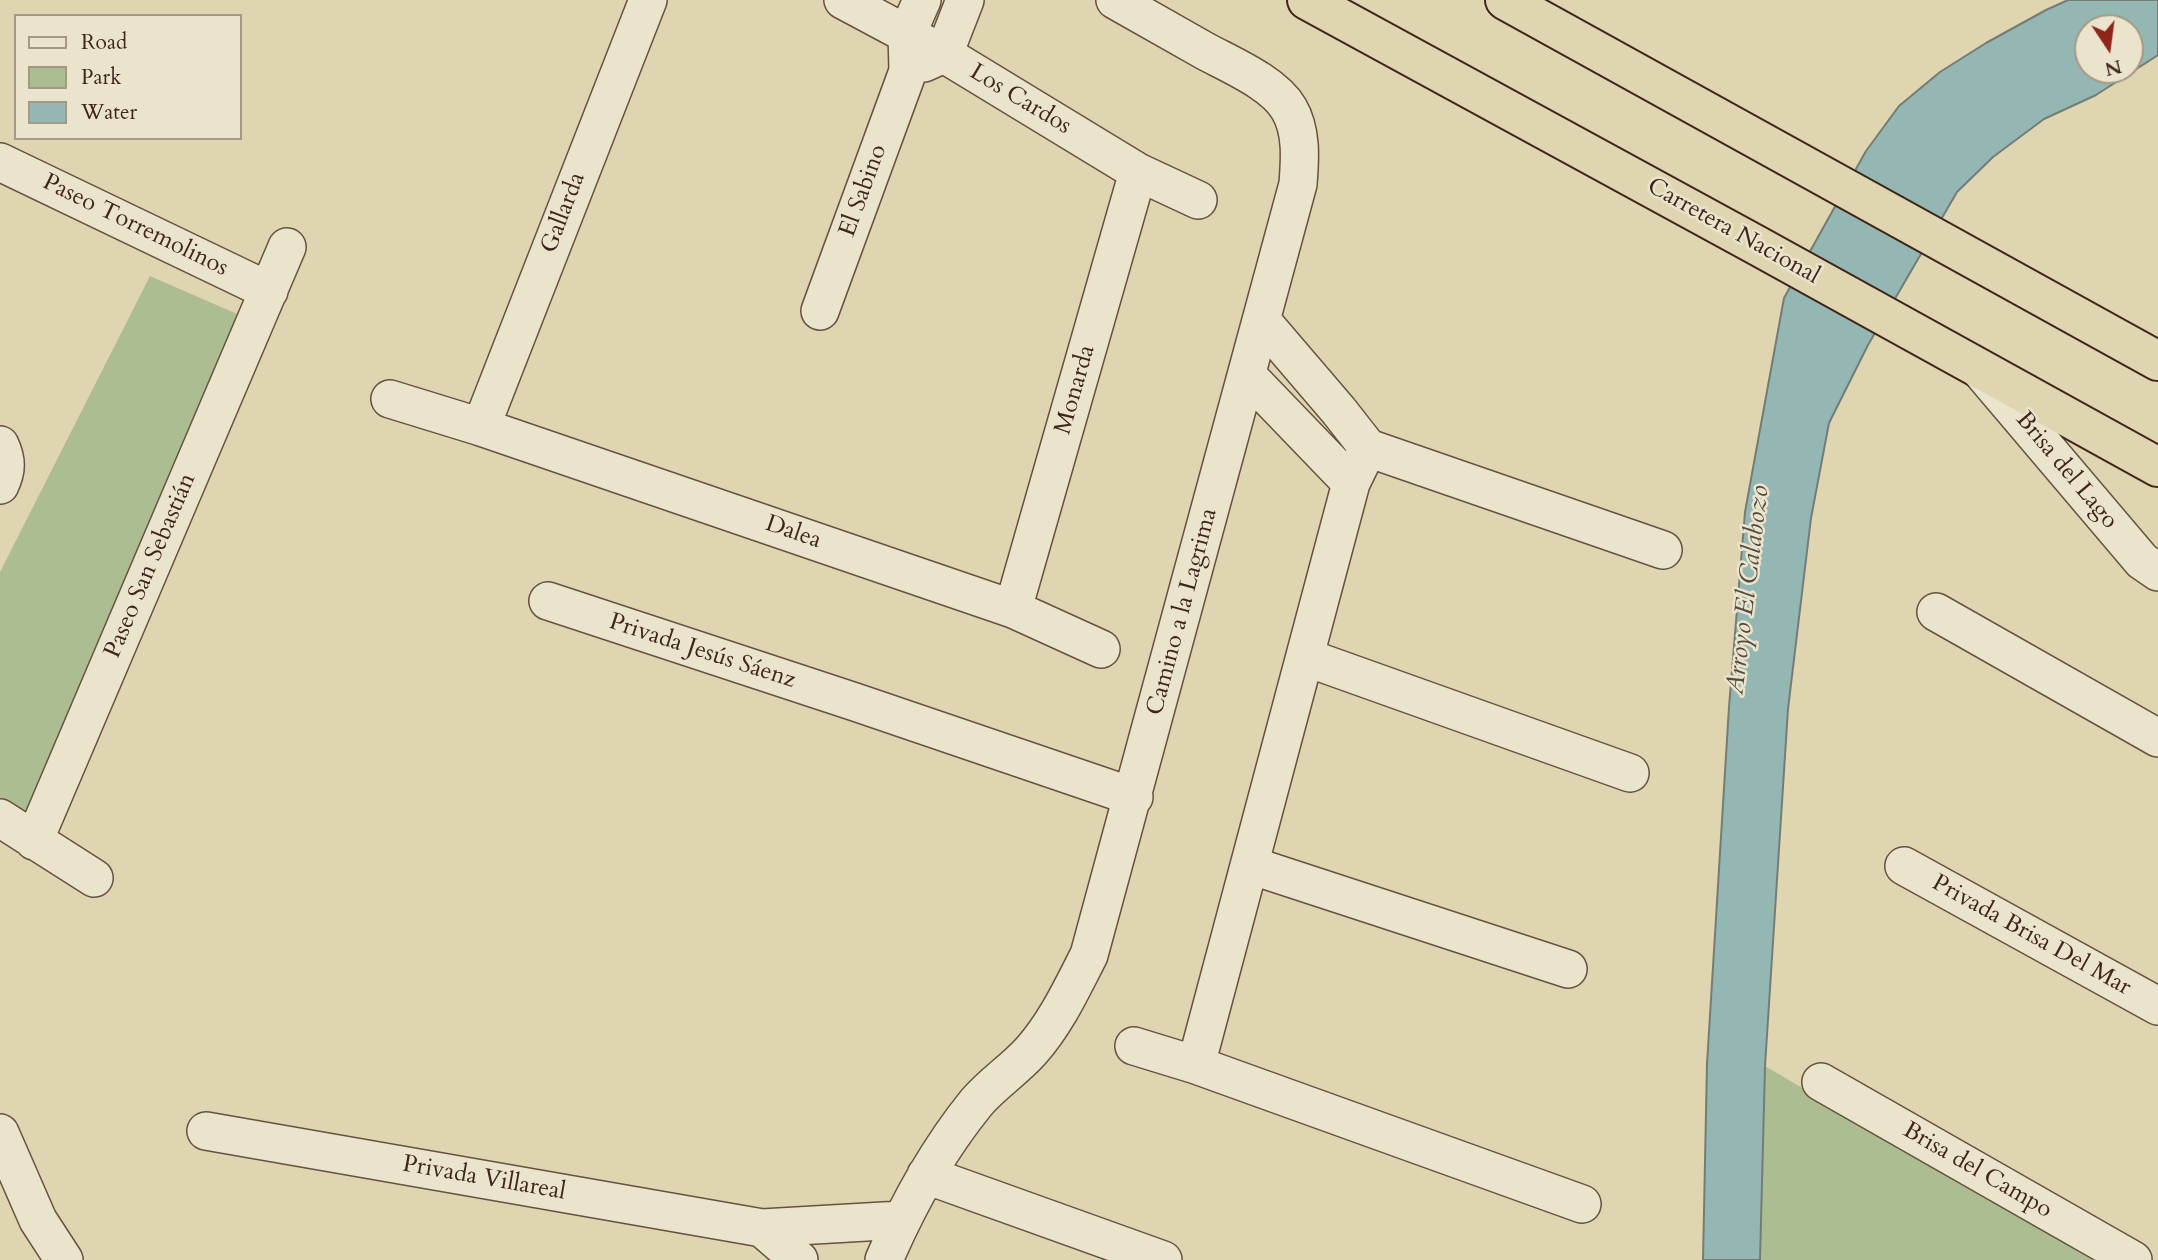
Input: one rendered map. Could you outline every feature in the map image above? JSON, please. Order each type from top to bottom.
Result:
[{"type":"highway","name":"Carretera Nacional","points":[[1307,0],[2158,467]]},
{"type":"highway","points":[[1505,0],[2158,360]]},
{"type":"street","name":"Gallarda","points":[[481,427],[648,0]]},
{"type":"street","name":"Los Cardos","points":[[843,0],[944,54],[1138,172],[1198,200]]},
{"type":"street","name":"El Sabino","points":[[820,312],[908,72],[907,34],[922,0]]},
{"type":"street","points":[[908,72],[944,54],[965,0]]},
{"type":"street","name":"Camino a la Lagrima","points":[[884,1260],[901,1220],[926,1175],[977,1102],[1031,1051],[1063,1007],[1089,955],[1298,184],[1301,155],[1296,128],[1289,109],[1276,94],[1253,78],[1115,0]]},
{"type":"street","name":"Paseo Torremolinos","points":[[0,162],[269,291]]},
{"type":"street","name":"Monarda","points":[[1013,609],[1138,172]]},
{"type":"street","name":"Paseo San Sebastián","points":[[33,841],[287,247]]},
{"type":"street","points":[[1262,321],[1368,448],[1663,551]]},
{"type":"street","name":"Brisa del Lago","points":[[1977,366],[2142,561],[2158,572]]},
{"type":"street","points":[[1247,375],[1351,484]]},
{"type":"street","name":"Dalea","points":[[390,399],[481,427],[1013,609],[1101,649]]},
{"type":"street","points":[[0,445],[6,457],[5,473],[0,485]]},
{"type":"street","points":[[1196,1065],[1351,484],[1368,448]]},
{"type":"street","name":"Privada Jesús Sáenz","points":[[548,601],[1133,797]]},
{"type":"street","points":[[1936,612],[2158,738]]},
{"type":"street","points":[[1305,657],[1630,773]]},
{"type":"street","points":[[0,818],[94,878]]},
{"type":"street","points":[[1250,865],[1568,968]]},
{"type":"street","name":"Privada Brisa Del Mar","points":[[1904,866],[2158,1006]]},
{"type":"street","points":[[1133,1046],[1196,1065],[1582,1203]]},
{"type":"street","name":"Brisa del Campo","points":[[1821,1082],[2133,1260]]},
{"type":"street","name":"Privada Villareal","points":[[206,1131],[762,1228],[901,1220]]},
{"type":"street","points":[[0,1133],[38,1220],[64,1260]]},
{"type":"street","points":[[926,1175],[1163,1260]]},
{"type":"street","points":[[30,1260],[38,1220]]},
{"type":"street","points":[[762,1228],[799,1260]]},
{"type":"green space","points":[[150,276],[244,317],[25,817],[0,803],[0,572]]},
{"type":"green space","points":[[1765,1066],[2092,1260],[1760,1260]]},
{"type":"water","name":"Arroyo El Calabozo","points":[[2068,0],[2158,0],[2158,55],[2144,64],[2144,14],[2074,14],[2074,84],[2113,84],[2096,95],[2044,119],[1993,157],[1957,192],[1868,345],[1829,423],[1811,518],[1788,709],[1765,1066],[1760,1260],[1703,1260],[1707,1064],[1729,707],[1745,512],[1784,298],[1866,151],[1899,106],[1940,72],[1986,43]]}]
